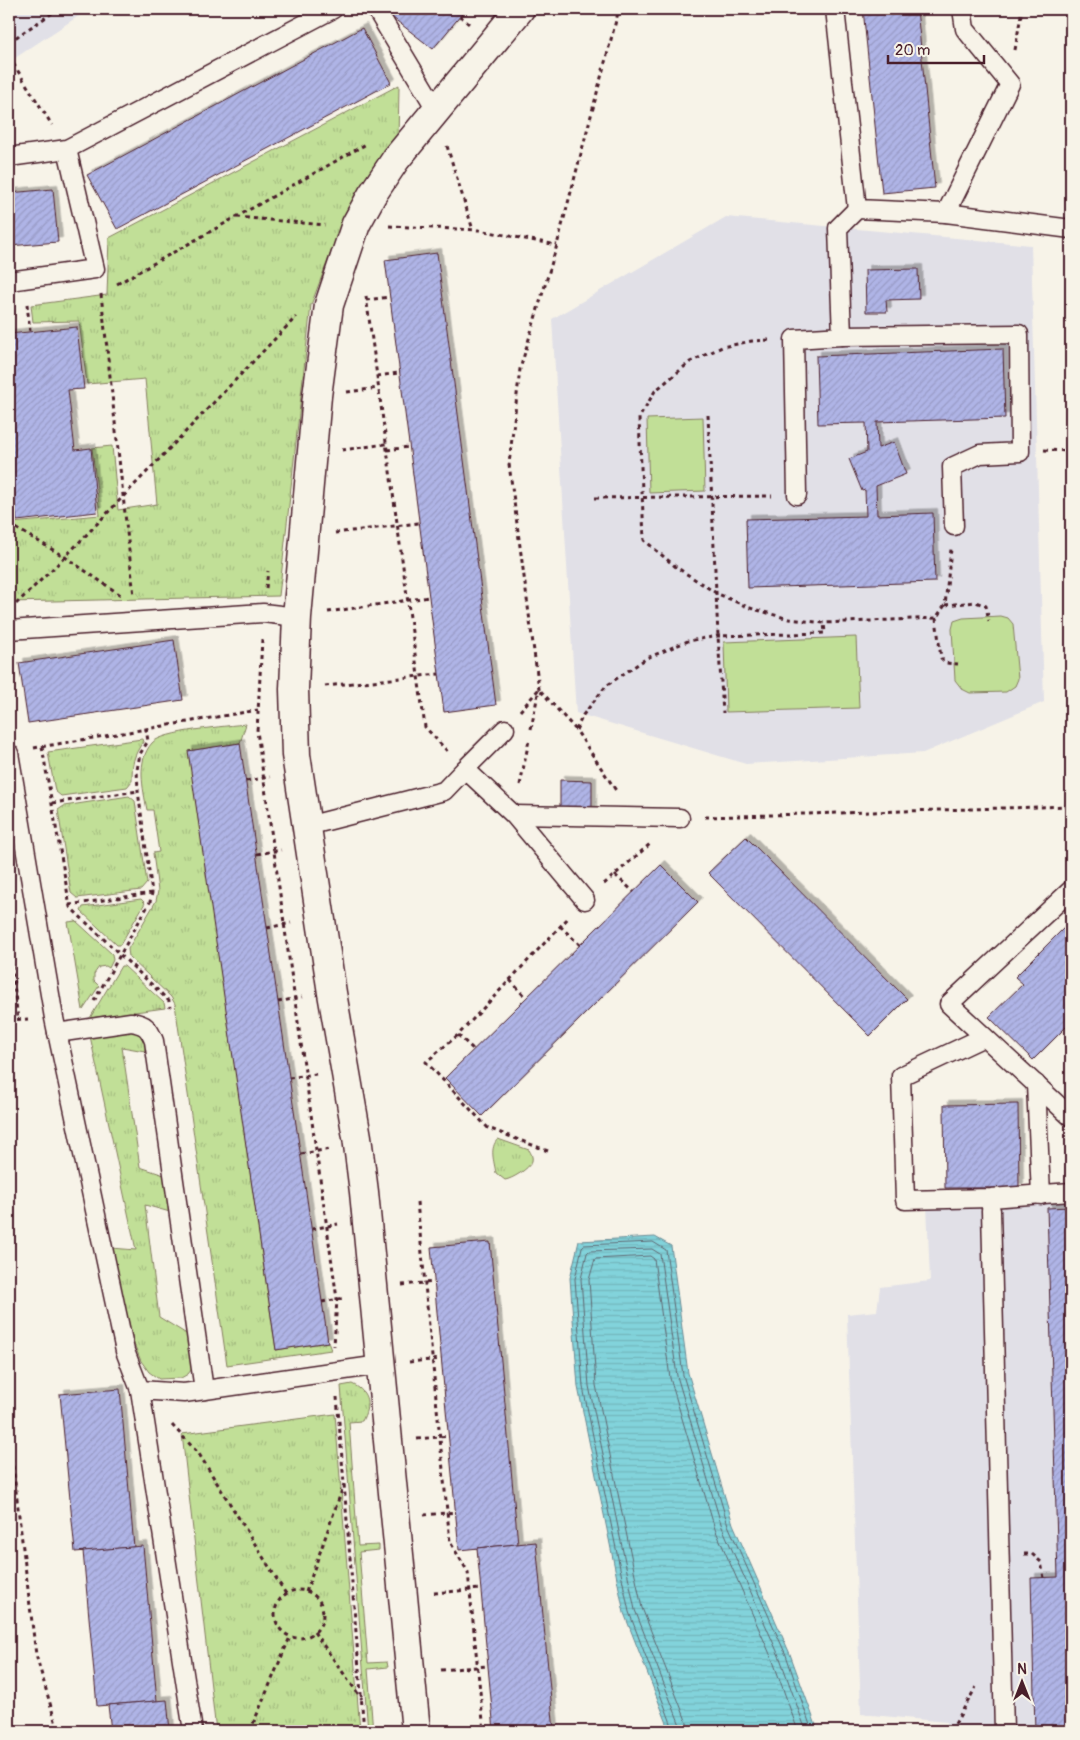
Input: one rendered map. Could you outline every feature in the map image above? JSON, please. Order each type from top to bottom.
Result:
[{"type":"street","points":[[416,1731],[364,1192],[357,1137],[332,993],[296,755],[294,689],[297,617],[317,396],[329,305],[356,224],[372,195],[396,159],[520,9]]},
{"type":"lane","points":[[9,157],[67,149],[333,9]]},
{"type":"lane","points":[[376,9],[436,109]]},
{"type":"lane","points":[[835,9],[857,209]]},
{"type":"lane","points":[[946,213],[1010,84],[966,29],[962,9]]},
{"type":"lane","points":[[9,281],[95,269],[67,149]]},
{"type":"lane","points":[[842,336],[838,228],[857,209],[946,213],[1071,229]]},
{"type":"lane","points":[[797,495],[794,339],[842,336],[1019,334],[1020,452],[980,454],[952,467],[954,526]]},
{"type":"lane","points":[[9,630],[136,613],[263,613],[297,617]]},
{"type":"lane","points":[[307,826],[444,790],[505,729]]},
{"type":"lane","points":[[17,751],[56,1026],[125,1351],[140,1390],[193,1731]]},
{"type":"lane","points":[[465,769],[514,815],[585,900]]},
{"type":"lane","points":[[514,815],[680,818]]},
{"type":"lane","points":[[1071,890],[949,1004],[1071,1117]]},
{"type":"lane","points":[[56,1026],[131,1022],[142,1023],[150,1030],[154,1041],[204,1390]]},
{"type":"lane","points":[[984,1037],[901,1076],[905,1200],[991,1198],[1071,1192]]},
{"type":"lane","points":[[1036,1084],[1041,1194]]},
{"type":"lane","points":[[991,1210],[1004,1731]]},
{"type":"lane","points":[[140,1390],[184,1393],[380,1365]]},
{"type":"path","points":[[9,42],[58,9]]},
{"type":"path","points":[[514,815],[539,689],[509,464],[520,369],[557,245],[619,9]]},
{"type":"path","points":[[1010,84],[1022,9]]},
{"type":"path","points":[[9,57],[67,149]]},
{"type":"path","points":[[436,109],[473,230]]},
{"type":"path","points":[[92,294],[101,293],[371,141]]},
{"type":"path","points":[[236,217],[322,225],[356,224],[473,230],[557,245]]},
{"type":"path","points":[[95,269],[101,293],[136,613]]},
{"type":"path","points":[[365,291],[425,727],[465,769]]},
{"type":"path","points":[[27,300],[30,332]]},
{"type":"path","points":[[16,605],[65,557],[297,316]]},
{"type":"path","points":[[794,339],[752,341],[722,348],[690,362],[655,391],[639,418],[644,540],[676,567],[716,593],[750,608],[789,619],[824,623],[936,618]]},
{"type":"path","points":[[377,376],[399,373]]},
{"type":"path","points":[[708,416],[723,714]]},
{"type":"path","points":[[312,454],[386,444]]},
{"type":"path","points":[[387,450],[409,447]]},
{"type":"path","points":[[595,498],[712,498],[797,495]]},
{"type":"path","points":[[304,537],[419,523]]},
{"type":"path","points":[[9,524],[65,557],[136,613]]},
{"type":"path","points":[[954,526],[945,605],[936,618],[941,658],[946,663],[958,664]]},
{"type":"path","points":[[297,617],[429,597]]},
{"type":"path","points":[[945,605],[976,602],[986,606],[989,621]]},
{"type":"path","points":[[576,730],[583,715],[606,686],[647,658],[688,641],[718,636],[825,633],[824,623]]},
{"type":"path","points":[[294,689],[438,674]]},
{"type":"path","points":[[505,729],[539,689]]},
{"type":"path","points":[[539,689],[576,730],[634,817]]},
{"type":"path","points":[[17,751],[258,710]]},
{"type":"path","points":[[56,1026],[86,1015],[150,902],[152,893],[137,770],[140,754],[148,741],[146,729]]},
{"type":"path","points":[[42,747],[70,907],[168,1001],[170,1008]]},
{"type":"path","points":[[52,803],[138,790]]},
{"type":"path","points":[[548,1151],[488,1128],[426,1062],[458,1034],[585,900],[680,818],[1071,806]]},
{"type":"path","points":[[615,874],[634,892]]},
{"type":"path","points":[[69,904],[152,893]]},
{"type":"path","points":[[560,926],[580,945]]},
{"type":"path","points":[[9,941],[18,1020]]},
{"type":"path","points":[[510,980],[526,998]]},
{"type":"path","points":[[458,1034],[474,1050]]},
{"type":"path","points":[[417,1202],[450,1542],[468,1572],[484,1731]]},
{"type":"path","points":[[332,1371],[339,1407],[364,1731]]},
{"type":"path","points":[[140,1390],[199,1454],[286,1594]]},
{"type":"path","points":[[9,1434],[36,1655],[58,1731]]},
{"type":"path","points":[[306,1592],[345,1482]]},
{"type":"path","points":[[296,1590],[306,1592],[315,1596],[321,1604],[322,1615],[320,1624],[314,1632],[307,1636],[290,1636],[281,1631],[276,1622],[275,1611],[278,1601],[286,1594],[296,1590]]},
{"type":"path","points":[[403,1596],[480,1590]]},
{"type":"path","points":[[314,1632],[362,1699]]},
{"type":"path","points":[[250,1731],[290,1636]]},
{"type":"path","points":[[410,1672],[488,1666]]},
{"type":"path","points":[[951,1731],[976,1687]]},
{"type":"shaded area","points":[[9,9],[89,9],[9,62]]},
{"type":"shaded area","points":[[726,217],[1031,245],[1044,702],[923,753],[746,764],[576,713],[552,319]]},
{"type":"shaded area","points":[[1071,1198],[1071,1731],[948,1731],[947,1722],[861,1714],[847,1314],[877,1311],[880,1287],[930,1281],[927,1205]]},
{"type":"green space","points":[[399,85],[398,143],[348,207],[311,305],[279,596],[9,602],[9,491],[12,523],[100,515],[92,448],[112,446],[118,510],[157,504],[145,379],[87,384],[79,321],[33,322],[31,305],[107,295],[109,238]]},
{"type":"green space","points":[[703,417],[705,491],[649,493],[647,419]]},
{"type":"green space","points":[[1001,616],[1008,618],[1013,624],[1018,679],[1015,686],[1006,692],[970,693],[962,689],[955,680],[952,629],[954,621],[963,618]]},
{"type":"green space","points":[[856,637],[859,708],[726,712],[724,642]]},
{"type":"green space","points":[[246,724],[240,743],[189,751],[276,1350],[328,1342],[331,1350],[227,1365],[175,1004],[171,997],[129,957],[128,949],[156,901],[158,891],[153,853],[159,852],[153,810],[147,810],[142,775],[142,766],[147,750],[152,743],[168,735]]},
{"type":"green space","points":[[142,739],[143,742],[134,760],[132,781],[127,787],[61,796],[55,791],[48,752]]},
{"type":"green space","points":[[129,796],[135,801],[147,883],[141,890],[77,898],[71,893],[58,810],[64,806]]},
{"type":"green space","points":[[141,899],[145,903],[120,945],[117,945],[81,911],[83,907]]},
{"type":"green space","points":[[76,921],[112,954],[113,960],[109,968],[106,966],[99,967],[94,974],[94,981],[99,986],[83,1010],[68,922]]},
{"type":"green space","points":[[121,966],[124,966],[164,1003],[165,1008],[90,1018]]},
{"type":"green space","points":[[132,1030],[142,1035],[145,1043],[145,1051],[122,1047],[140,1167],[164,1175],[170,1212],[145,1205],[159,1317],[190,1338],[192,1369],[181,1378],[159,1379],[149,1372],[141,1361],[134,1344],[111,1248],[136,1250],[90,1036]]},
{"type":"green space","points":[[498,1139],[529,1150],[532,1157],[532,1161],[524,1170],[516,1176],[505,1180],[496,1173],[493,1159],[494,1146]]},
{"type":"green space","points":[[352,1384],[362,1391],[367,1400],[365,1415],[362,1421],[349,1422],[358,1546],[379,1545],[379,1550],[359,1552],[368,1663],[387,1662],[388,1667],[368,1669],[373,1731],[368,1731],[341,1386]]},
{"type":"green space","points":[[335,1414],[360,1731],[216,1731],[182,1434]]},
{"type":"water","points":[[655,1237],[671,1246],[688,1373],[733,1524],[790,1654],[818,1731],[670,1731],[624,1613],[578,1387],[570,1278],[579,1241]]},
{"type":"building","points":[[386,9],[466,9],[433,49],[384,11]]},
{"type":"building","points":[[863,9],[917,9],[935,188],[882,193]]},
{"type":"building","points":[[362,28],[391,83],[117,229],[87,175]]},
{"type":"building","points":[[53,189],[58,242],[9,246],[9,193]]},
{"type":"building","points":[[437,253],[496,705],[444,712],[385,260]]},
{"type":"building","points":[[918,269],[919,299],[886,300],[887,312],[866,312],[865,270]]},
{"type":"building","points":[[77,327],[84,389],[68,390],[75,450],[91,448],[97,512],[17,521],[9,462],[9,334]]},
{"type":"building","points":[[1003,349],[1005,418],[877,422],[878,448],[894,442],[906,474],[876,486],[877,515],[933,513],[935,582],[748,588],[746,519],[866,516],[865,490],[862,491],[849,459],[867,452],[866,423],[818,424],[816,356]]},
{"type":"building","points":[[174,640],[183,700],[28,723],[19,663]]},
{"type":"building","points":[[240,743],[328,1342],[276,1350],[188,751]]},
{"type":"building","points":[[560,780],[592,781],[592,811],[560,810]]},
{"type":"building","points":[[746,837],[907,999],[870,1036],[708,873]]},
{"type":"building","points":[[661,865],[698,902],[482,1116],[445,1078]]},
{"type":"building","points":[[1071,921],[1071,1022],[1033,1060],[989,1017],[1023,984],[1015,977]]},
{"type":"building","points":[[1018,1104],[1019,1188],[945,1188],[944,1105]]},
{"type":"building","points":[[1071,1207],[1071,1731],[1035,1731],[1031,1578],[1058,1577],[1047,1208]]},
{"type":"building","points":[[490,1242],[518,1544],[459,1550],[431,1247]]},
{"type":"building","points":[[120,1389],[134,1547],[75,1552],[60,1394]]},
{"type":"building","points":[[536,1542],[554,1731],[494,1731],[477,1548]]},
{"type":"building","points":[[143,1546],[157,1701],[97,1706],[83,1551]]},
{"type":"building","points":[[167,1700],[170,1731],[111,1731],[108,1705]]}]
